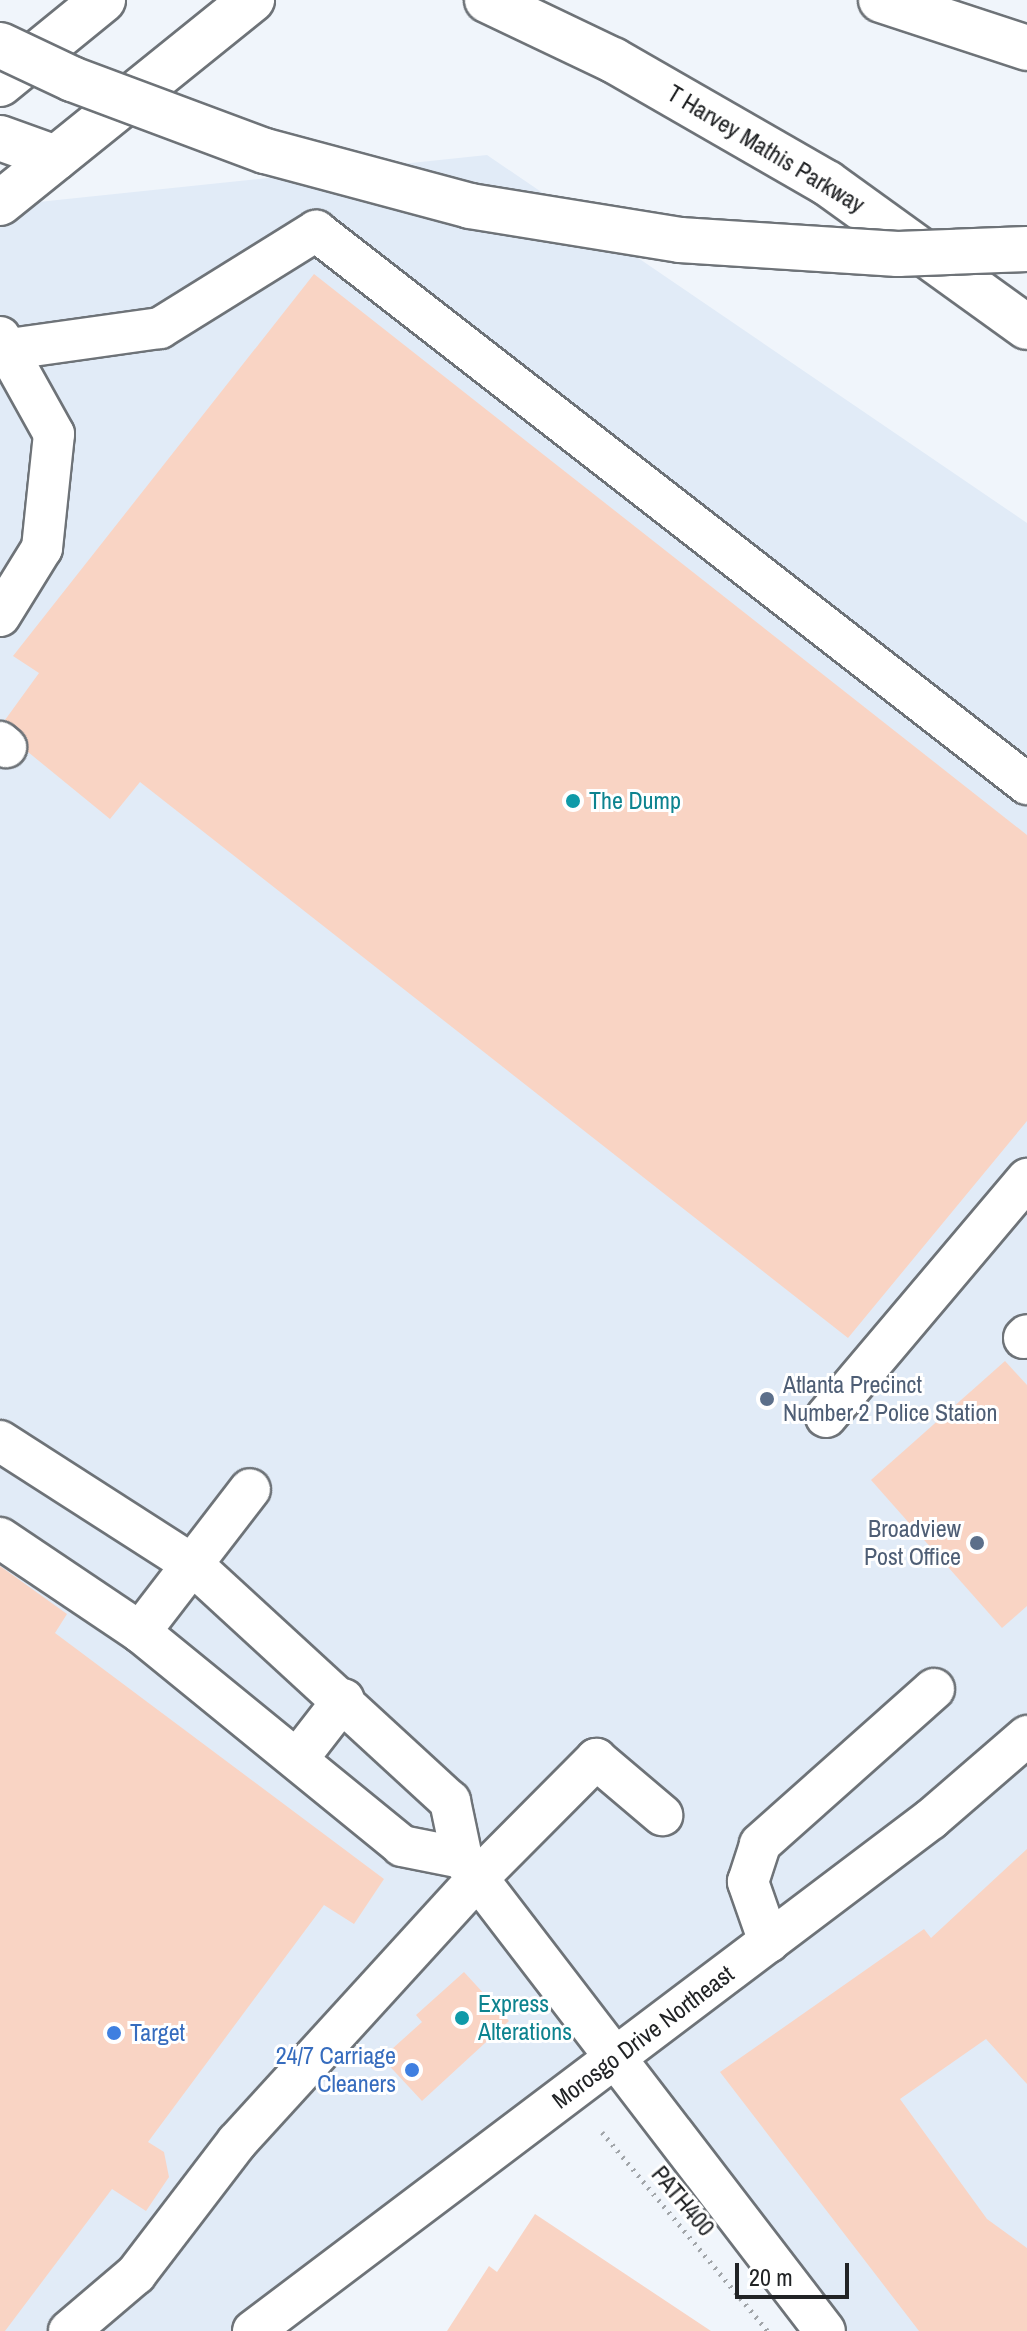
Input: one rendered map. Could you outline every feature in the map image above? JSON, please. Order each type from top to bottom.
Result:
[{"type":"main road","points":[[0,84],[103,0]]},
{"type":"main road","points":[[0,203],[252,0]]},
{"type":"main road","points":[[881,0],[1027,48]]},
{"type":"main road","name":"T Harvey Mathis Parkway","points":[[501,6],[668,90],[827,183],[1027,327]]},
{"type":"main road","points":[[0,45],[265,151],[470,206],[680,240],[898,254],[1027,249]]},
{"type":"main road","points":[[0,138],[56,158]]},
{"type":"street","points":[[0,616],[42,548],[54,434],[5,343],[160,328],[316,231],[1027,784]]},
{"type":"street","points":[[826,1417],[1027,1179]]},
{"type":"street","points":[[0,1441],[193,1565],[344,1699],[450,1801],[470,1868],[618,2056],[825,2331]]},
{"type":"street","points":[[140,1632],[250,1489]]},
{"type":"street","points":[[0,1538],[140,1632],[299,1757],[402,1846],[470,1868]]},
{"type":"street","points":[[769,1942],[748,1882],[754,1854],[934,1689]]},
{"type":"street","points":[[299,1757],[344,1699]]},
{"type":"street","name":"Morosgo Drive Northeast","points":[[253,2331],[931,1819],[1027,1736]]},
{"type":"street","points":[[69,2331],[136,2274],[237,2142],[470,1868],[596,1759],[662,1815]]},
{"type":"path","name":"PATH400","points":[[602,2132],[768,2331]]},
{"type":"shaded area","points":[[487,155],[1027,523],[1027,2331],[833,2331],[638,2057],[279,2331],[0,2331],[0,206]]},
{"type":"building","name":"The Dump","points":[[314,274],[1027,835],[1027,1121],[848,1338],[140,782],[110,819],[28,752],[27,738],[5,720],[39,673],[13,656]]},
{"type":"building","name":"Broadview Post Office","points":[[1005,1361],[1027,1385],[1027,1606],[1002,1628],[871,1480]]},
{"type":"building","name":"Target","points":[[0,1566],[67,1614],[55,1633],[384,1879],[354,1924],[324,1905],[148,2142],[164,2152],[169,2177],[146,2211],[112,2189],[5,2331],[0,2331]]},
{"type":"building","points":[[1027,1849],[1027,2084],[986,2039],[900,2099],[987,2219],[1027,2248],[1027,2331],[919,2331],[720,2072],[924,1929],[931,1938]]},
{"type":"building","points":[[464,1972],[509,2021],[422,2101],[382,2058],[422,2022],[416,2015]]},
{"type":"building","points":[[535,2214],[711,2331],[447,2331],[489,2266],[497,2272]]},
{"type":"place","name":"The Dump","points":[[573,801]]},
{"type":"place","name":"Atlanta Precinct Number 2 Police Station","points":[[767,1399]]},
{"type":"place","name":"Broadview Post Office","points":[[977,1543]]},
{"type":"place","name":"Express Alterations","points":[[462,2018]]},
{"type":"place","name":"Target","points":[[114,2033]]},
{"type":"place","name":"24/7 Carriage Cleaners","points":[[412,2070]]}]
